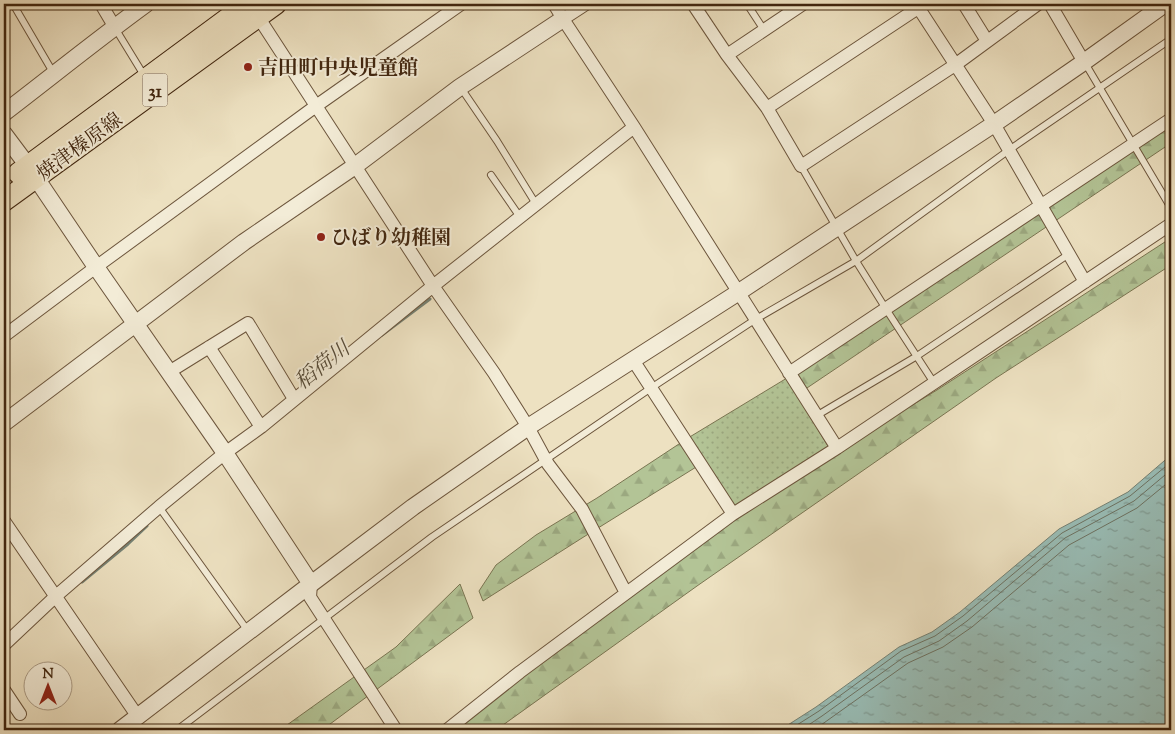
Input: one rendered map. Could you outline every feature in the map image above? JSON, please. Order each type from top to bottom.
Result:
[{"type":"main road","name":"焼津榛原線","points":[[4,201],[32,172],[146,78],[252,8],[276,4]]},
{"type":"main road","name":"焼津榛原線","points":[[4,184],[32,172],[252,8]]},
{"type":"street","points":[[101,4],[114,26]]},
{"type":"street","points":[[4,113],[114,26],[146,4]]},
{"type":"street","points":[[4,336],[316,106],[461,4]]},
{"type":"street","points":[[554,4],[837,448]]},
{"type":"street","points":[[4,423],[244,242],[355,166],[460,87],[586,4]]},
{"type":"street","points":[[693,4],[727,55],[767,108],[801,166],[955,65],[1038,4]]},
{"type":"street","points":[[727,55],[803,4]]},
{"type":"street","points":[[964,4],[987,41]]},
{"type":"street","points":[[1050,4],[1084,62]]},
{"type":"street","points":[[120,730],[248,631],[414,507],[528,427],[739,292],[994,124],[1165,4]]},
{"type":"street","points":[[767,108],[917,6],[994,124],[1085,282]]},
{"type":"street","points":[[252,8],[433,286],[494,373],[528,427],[548,464],[582,510],[626,593]]},
{"type":"street","points":[[789,373],[1171,119]]},
{"type":"street","points":[[4,645],[58,600],[159,506],[634,127]]},
{"type":"street","points":[[4,134],[225,453],[311,584],[310,597],[396,730]]},
{"type":"street","points":[[447,730],[520,672],[733,514],[837,448],[1171,224]]},
{"type":"street","points":[[169,372],[248,323],[294,399]]},
{"type":"street","points":[[209,347],[260,427]]},
{"type":"street","points":[[632,360],[733,514]]},
{"type":"street","points":[[4,520],[138,717]]},
{"type":"street","points":[[4,690],[20,714]]},
{"type":"lane","points":[[13,4],[55,74]]},
{"type":"lane","points":[[749,7],[764,30]]},
{"type":"lane","points":[[114,26],[146,78]]},
{"type":"lane","points":[[177,730],[432,537],[756,319],[856,261],[1009,150],[1171,39]]},
{"type":"lane","points":[[1084,62],[1171,208]]},
{"type":"lane","points":[[460,87],[497,141],[536,204]]},
{"type":"lane","points":[[801,166],[856,261],[934,383]]},
{"type":"lane","points":[[491,175],[520,218]]},
{"type":"lane","points":[[816,416],[917,356],[1069,254]]},
{"type":"lane","points":[[159,506],[248,631]]},
{"type":"green space","points":[[1171,118],[1171,143],[801,392],[789,373]]},
{"type":"green space","points":[[1171,238],[1171,265],[996,378],[697,586],[496,730],[448,730],[733,514],[937,390]]},
{"type":"green space","points":[[787,378],[829,448],[735,507],[688,438]]},
{"type":"green space","points":[[685,440],[701,464],[483,601],[479,591],[496,565],[536,535],[597,498]]},
{"type":"green space","points":[[460,584],[473,618],[322,730],[280,730],[396,647]]},
{"type":"water","points":[[1171,455],[1171,730],[780,730],[816,707],[899,647],[932,632],[960,612],[1059,529],[1128,492]]},
{"type":"waterway","name":"稻荷川","points":[[382,335],[430,299]]},
{"type":"waterway","name":"稻荷川","points":[[82,582],[147,526]]},
{"type":"place","name":"吉田町中央児童館","points":[[248,67]]},
{"type":"place","name":"ひばり幼稚園","points":[[321,237]]}]
